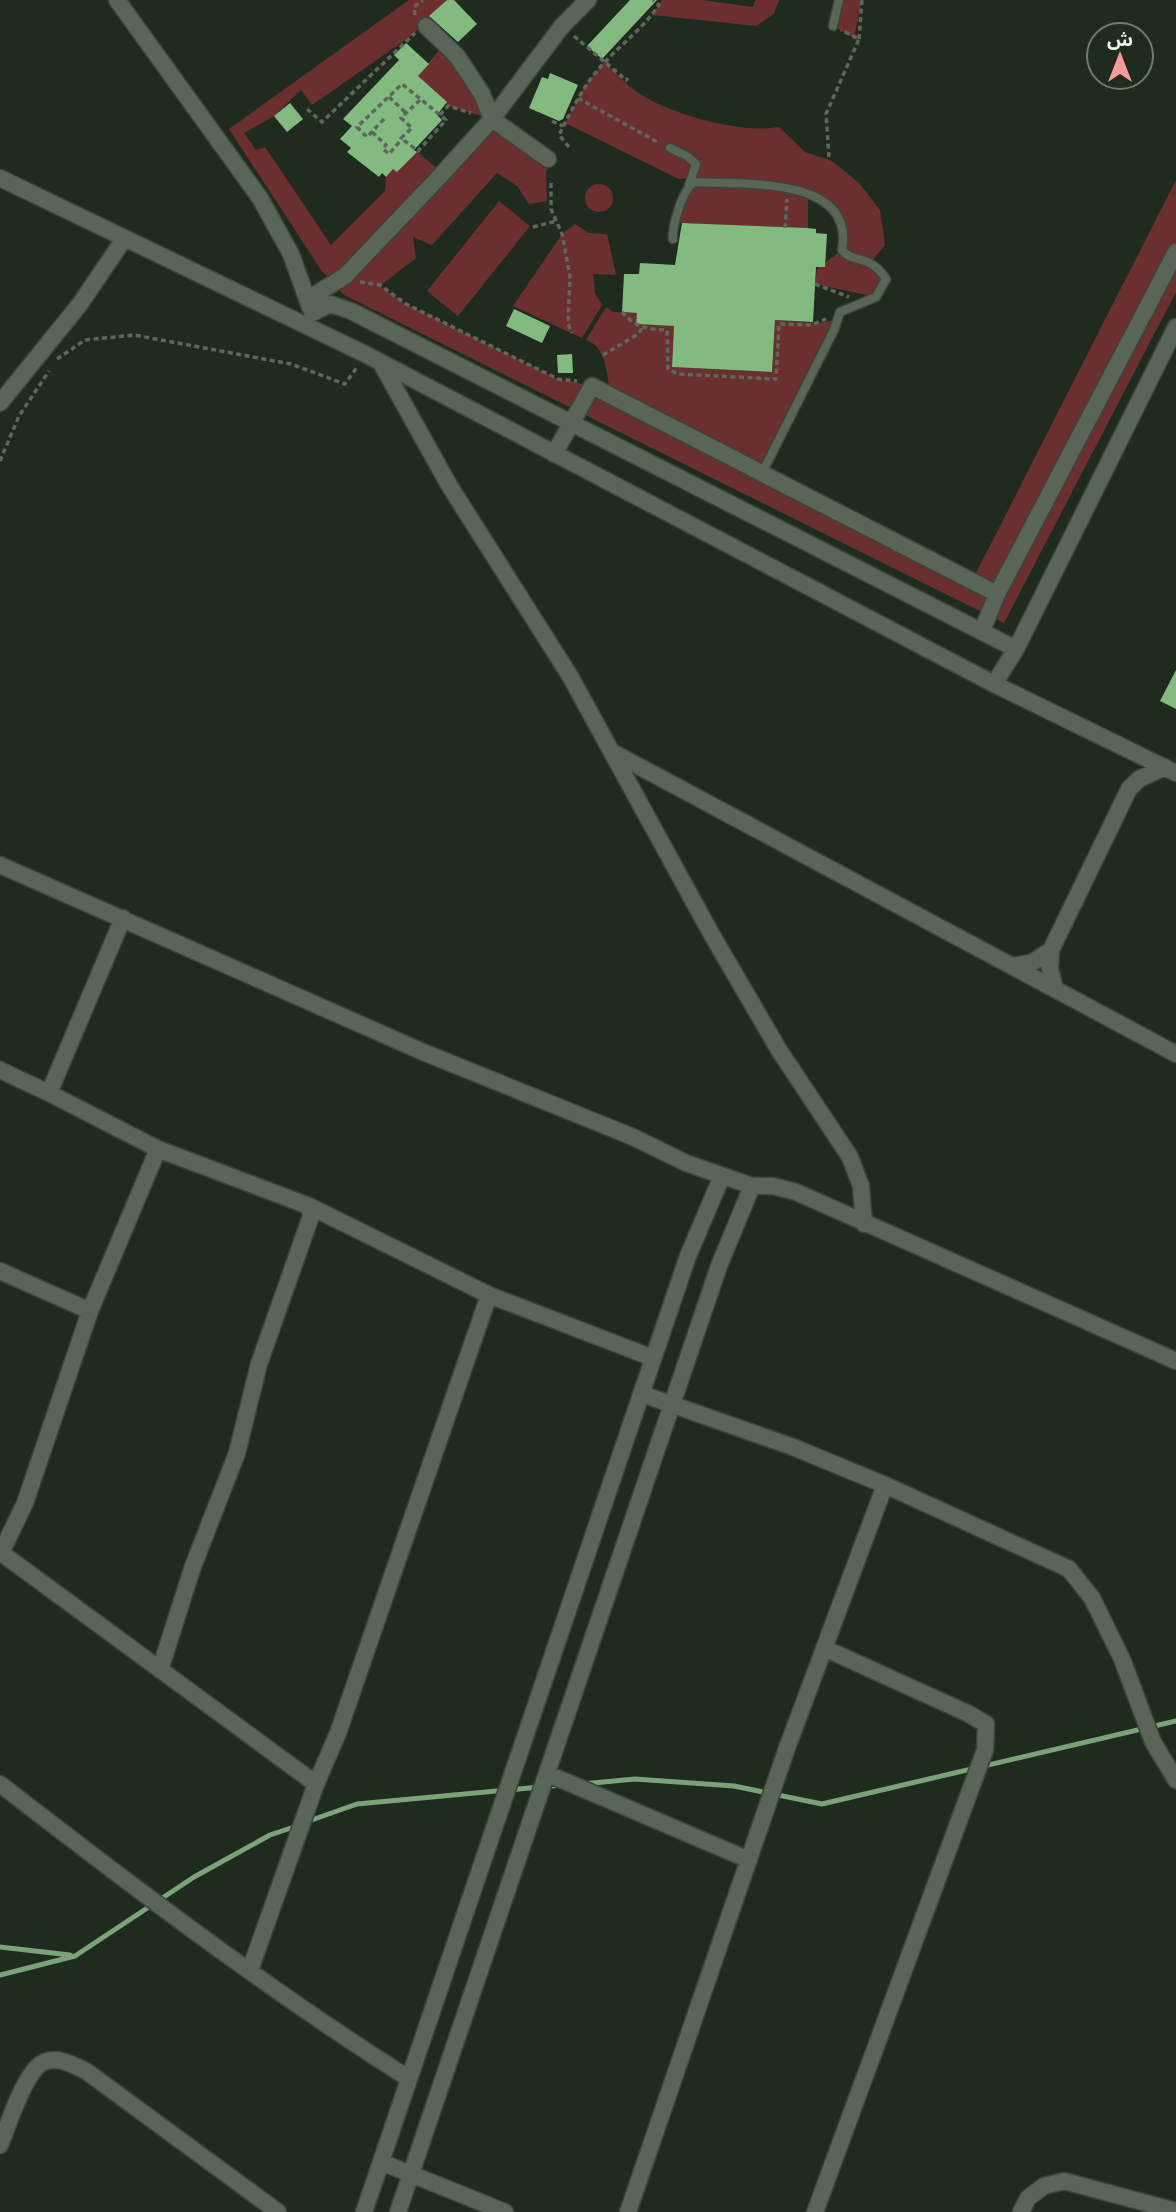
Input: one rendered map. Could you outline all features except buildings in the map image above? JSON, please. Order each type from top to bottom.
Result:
[{"type":"street","points":[[117,0],[260,198],[291,254],[319,332]]},
{"type":"street","points":[[310,306],[350,271],[492,119],[562,26],[588,0]]},
{"type":"street","points":[[426,26],[457,56],[482,93],[492,119],[548,159]]},
{"type":"street","points":[[0,178],[365,354],[994,684],[1170,770]]},
{"type":"street","points":[[0,403],[80,304],[124,239]]},
{"type":"street","points":[[982,631],[998,594],[1176,252]]},
{"type":"street","points":[[310,306],[330,304],[351,310],[1016,649]]},
{"type":"street","points":[[994,684],[1016,649],[1176,327]]},
{"type":"street","points":[[380,363],[449,485],[570,676],[712,935],[779,1050],[850,1157],[861,1186],[864,1224]]},
{"type":"street","points":[[554,454],[592,386],[998,594]]},
{"type":"street","points":[[614,753],[1176,1054]]},
{"type":"street","points":[[1055,989],[1050,970],[1051,950],[1129,789],[1139,779],[1170,770]]},
{"type":"street","points":[[0,864],[422,1052],[634,1137],[686,1163],[751,1186],[773,1186],[796,1192],[1176,1361]]},
{"type":"street","points":[[49,1093],[123,918]]},
{"type":"street","points":[[1013,966],[1033,962],[1051,950]]},
{"type":"street","points":[[0,1070],[158,1149],[309,1206],[489,1295],[653,1358]]},
{"type":"street","points":[[158,1149],[90,1311],[38,1468],[1,1553],[316,1784]]},
{"type":"street","points":[[364,2212],[688,1256],[722,1176]]},
{"type":"street","points":[[398,2212],[719,1266],[751,1186]]},
{"type":"street","points":[[160,1670],[192,1569],[237,1453],[259,1364],[312,1216],[309,1206]]},
{"type":"street","points":[[0,1271],[90,1311]]},
{"type":"street","points":[[250,1970],[316,1784],[338,1733],[489,1295]]},
{"type":"street","points":[[642,1394],[793,1447],[885,1485],[1069,1569],[1092,1598],[1122,1659],[1153,1742],[1176,1780]]},
{"type":"street","points":[[628,2212],[749,1860],[885,1485]]},
{"type":"street","points":[[815,2212],[985,1750],[988,1734],[986,1724],[969,1714],[824,1648]]},
{"type":"street","points":[[548,1774],[749,1860]]},
{"type":"street","points":[[0,1784],[137,1890],[331,2029],[408,2078]]},
{"type":"street","points":[[0,2145],[30,2075],[43,2062],[63,2060],[86,2071],[278,2212]]},
{"type":"street","points":[[381,2162],[505,2212]]},
{"type":"street","points":[[1021,2212],[1028,2198],[1044,2186],[1064,2182],[1176,2211]]},
{"type":"lane","points":[[833,26],[839,0]]},
{"type":"lane","points":[[670,148],[696,164],[674,220],[673,239]]},
{"type":"lane","points":[[688,185],[695,182],[789,187],[808,192],[828,204],[838,215],[845,233],[842,250],[847,257],[870,262],[886,279],[876,298],[840,312],[834,330],[762,474]]},
{"type":"path","points":[[414,7],[423,0]]},
{"type":"path","points":[[561,125],[604,62],[660,2],[653,0]]},
{"type":"path","points":[[829,157],[826,114],[859,39],[862,0]]},
{"type":"path","points":[[307,109],[322,122],[426,26]]},
{"type":"path","points":[[562,26],[626,80],[628,78]]},
{"type":"path","points":[[833,26],[859,39]]},
{"type":"path","points":[[384,119],[367,137],[357,127],[402,84],[446,120],[418,151],[402,139]]},
{"type":"path","points":[[389,97],[406,113]]},
{"type":"path","points":[[578,98],[670,148]]},
{"type":"path","points":[[372,132],[386,145],[383,149],[389,154],[412,128],[401,118],[421,99]]},
{"type":"path","points":[[440,115],[448,106],[492,119]]},
{"type":"path","points":[[562,119],[559,135],[569,147]]},
{"type":"path","points":[[552,121],[561,125]]},
{"type":"path","points":[[551,183],[551,209],[571,286],[568,324],[572,333]]},
{"type":"path","points":[[785,228],[789,187]]},
{"type":"path","points":[[533,227],[556,221]]},
{"type":"path","points":[[350,271],[357,280],[380,285],[406,304],[478,341],[521,358],[558,379],[592,386]]},
{"type":"path","points":[[622,312],[632,323],[642,328],[667,330],[668,369],[678,374],[776,379],[779,324],[811,325],[840,312],[856,299],[815,284]]},
{"type":"path","points":[[603,355],[638,334],[642,328]]},
{"type":"path","points":[[57,359],[85,340],[134,335],[291,364],[345,384],[365,354]]},
{"type":"path","points":[[0,461],[19,416],[49,370]]},
{"type":"shaded area","points":[[409,0],[447,0],[411,36],[312,105],[301,90],[274,116],[244,133],[256,150],[265,147],[331,245],[385,191],[386,177],[393,169],[397,172],[417,152],[443,173],[491,119],[448,106],[418,76],[444,44],[492,119],[550,161],[546,172],[547,201],[529,204],[517,186],[497,173],[432,245],[413,237],[416,258],[380,286],[406,304],[558,379],[592,386],[610,394],[602,355],[586,340],[606,307],[613,312],[637,313],[637,324],[674,326],[672,367],[772,372],[775,320],[818,323],[837,320],[763,473],[972,581],[1176,180],[1176,292],[1004,623],[344,295],[321,270],[229,129]]},
{"type":"shaded area","points":[[662,0],[702,0],[753,7],[755,0],[779,0],[774,14],[756,26],[652,15]]},
{"type":"shaded area","points":[[839,0],[862,0],[854,38],[833,26]]},
{"type":"shaded area","points":[[604,62],[637,92],[667,108],[726,125],[745,128],[779,127],[805,152],[832,161],[859,183],[880,210],[885,245],[871,262],[886,279],[876,297],[815,284],[817,269],[842,250],[838,215],[808,193],[808,228],[678,223],[690,178],[679,179],[565,123],[584,87]]},
{"type":"shaded area","points":[[599,184],[609,188],[613,198],[609,208],[599,212],[589,208],[585,198],[589,188]]},
{"type":"shaded area","points":[[499,201],[530,226],[458,316],[427,291]]},
{"type":"shaded area","points":[[575,224],[589,233],[607,234],[616,275],[593,274],[595,293],[602,305],[582,338],[513,306],[562,234]]},
{"type":"waterway","points":[[582,1784],[635,1779],[734,1786],[822,1804],[1176,1721]]},
{"type":"waterway","points":[[306,1822],[357,1804],[562,1785]]},
{"type":"waterway","points":[[0,1975],[75,1956],[194,1877],[270,1835],[297,1826]]},
{"type":"waterway","points":[[0,1947],[70,1955]]}]
